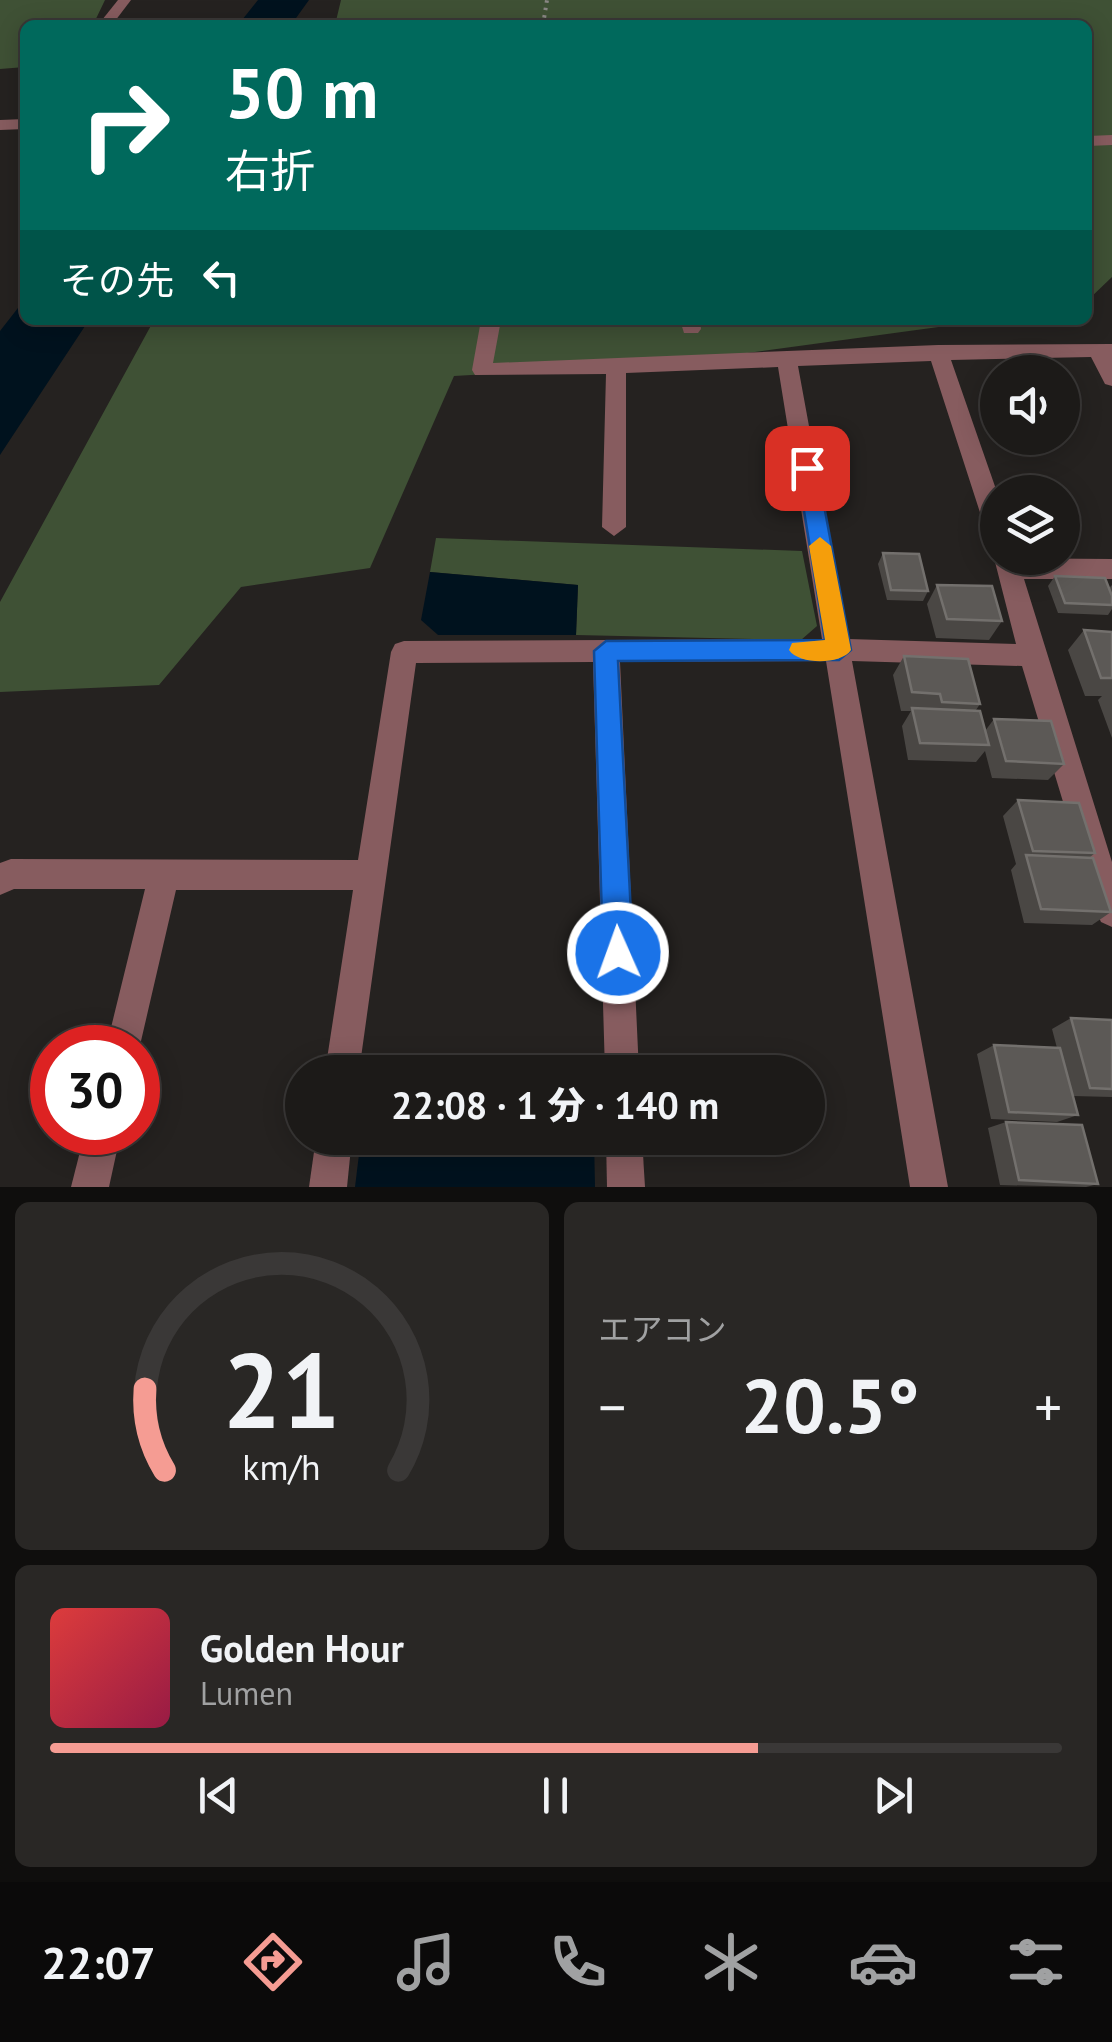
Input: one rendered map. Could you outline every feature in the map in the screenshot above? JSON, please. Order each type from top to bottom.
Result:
[{"type":"street","points":[[110,20],[125,0]]},
{"type":"street","points":[[490,325],[482,370],[616,369],[938,351],[1105,350],[1112,380]]},
{"type":"street","points":[[938,351],[980,477]]},
{"type":"street","points":[[787,359],[928,1187]]},
{"type":"street","points":[[614,527],[616,369]]},
{"type":"street","points":[[1080,567],[1112,568]]},
{"type":"street","points":[[1011,575],[1112,911]]},
{"type":"street","points":[[344,1055],[404,652],[839,650],[1032,655]]},
{"type":"street","points":[[606,651],[621,1055]]},
{"type":"street","points":[[0,880],[11,874],[369,875]]},
{"type":"street","points":[[128,1025],[164,875]]},
{"type":"street","points":[[90,1187],[98,1155]]},
{"type":"street","points":[[328,1187],[332,1155]]},
{"type":"street","points":[[625,1155],[626,1187]]},
{"type":"green space","points":[[0,0],[105,0],[95,20],[20,20],[20,67],[0,69]]},
{"type":"green space","points":[[341,0],[1112,0],[1112,277],[1092,296],[1092,20],[336,20]]},
{"type":"green space","points":[[151,325],[953,325],[667,364],[454,376],[370,568],[241,587],[159,685],[0,692],[0,602]]},
{"type":"green space","points":[[436,538],[802,551],[817,626],[801,640],[576,635],[578,585],[430,572]]},
{"type":"water","points":[[258,0],[309,0],[295,20],[242,20]]},
{"type":"water","points":[[20,305],[20,325],[86,325],[0,455],[0,331]]},
{"type":"water","points":[[430,572],[578,585],[576,635],[438,635],[421,620]]},
{"type":"water","points":[[359,1155],[594,1155],[595,1187],[355,1187]]},
{"type":"building","points":[[883,553],[919,554],[928,591],[891,590]]},
{"type":"building","points":[[1055,576],[1105,578],[1112,605],[1065,603]]},
{"type":"building","points":[[937,585],[992,586],[1002,621],[947,619]]},
{"type":"building","points":[[1084,630],[1112,632],[1112,678],[1101,678]]},
{"type":"building","points":[[904,656],[968,659],[980,704],[942,702],[940,694],[912,692]]},
{"type":"building","points":[[912,708],[980,711],[989,745],[920,743]]},
{"type":"building","points":[[994,719],[1051,721],[1064,764],[1006,761]]},
{"type":"building","points":[[1018,800],[1079,803],[1095,853],[1033,851]]},
{"type":"building","points":[[1026,855],[1093,858],[1111,912],[1041,909]]},
{"type":"building","points":[[1071,1018],[1112,1020],[1112,1089],[1090,1088]]},
{"type":"building","points":[[994,1045],[1060,1048],[1078,1115],[1009,1112]]},
{"type":"building","points":[[1006,1122],[1082,1125],[1098,1184],[1019,1180]]},
{"type":"slow traffic","points":[[801,650],[839,650],[820,546]]},
{"type":"route","points":[[618,953],[606,651],[839,650],[807,468]]}]
